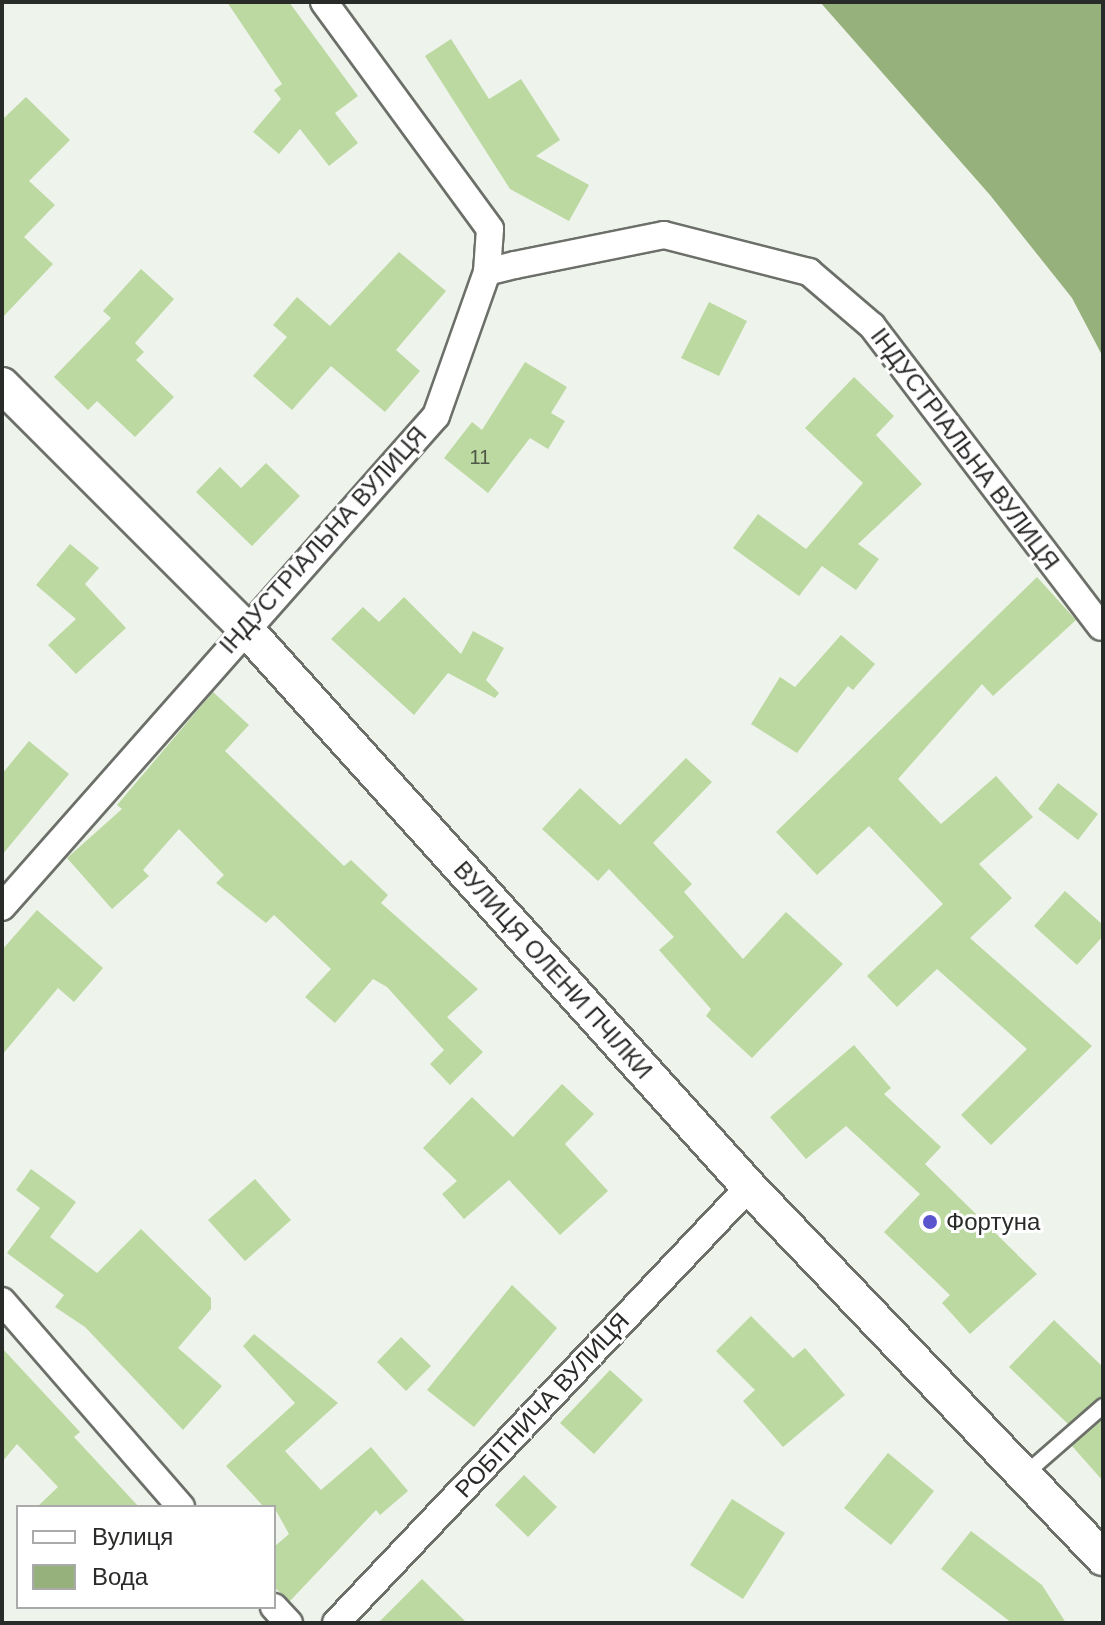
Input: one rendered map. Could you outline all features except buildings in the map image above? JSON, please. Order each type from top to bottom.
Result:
[{"type":"street","points":[[324,2],[490,229],[487,272]]},
{"type":"street","name":"ІНДУСТРІАЛЬНА ВУЛИЦЯ","points":[[2,907],[244,627],[436,416],[487,272],[664,235],[809,272],[872,326],[1101,627]]},
{"type":"street","name":"ВУЛИЦЯ ОЛЕНИ ПЧІЛКИ","points":[[2,385],[244,627],[749,1187],[1103,1558]]},
{"type":"street","name":"РОБІТНИЧА ВУЛИЦЯ","points":[[336,1623],[749,1187]]},
{"type":"street","points":[[2,1301],[179,1505]]},
{"type":"lane","points":[[1024,1475],[1103,1406]]},
{"type":"water","points":[[820,2],[1103,2],[1103,357],[1072,298],[990,195]]},
{"type":"place","name":"Фортуна","points":[[930,1222]]}]
